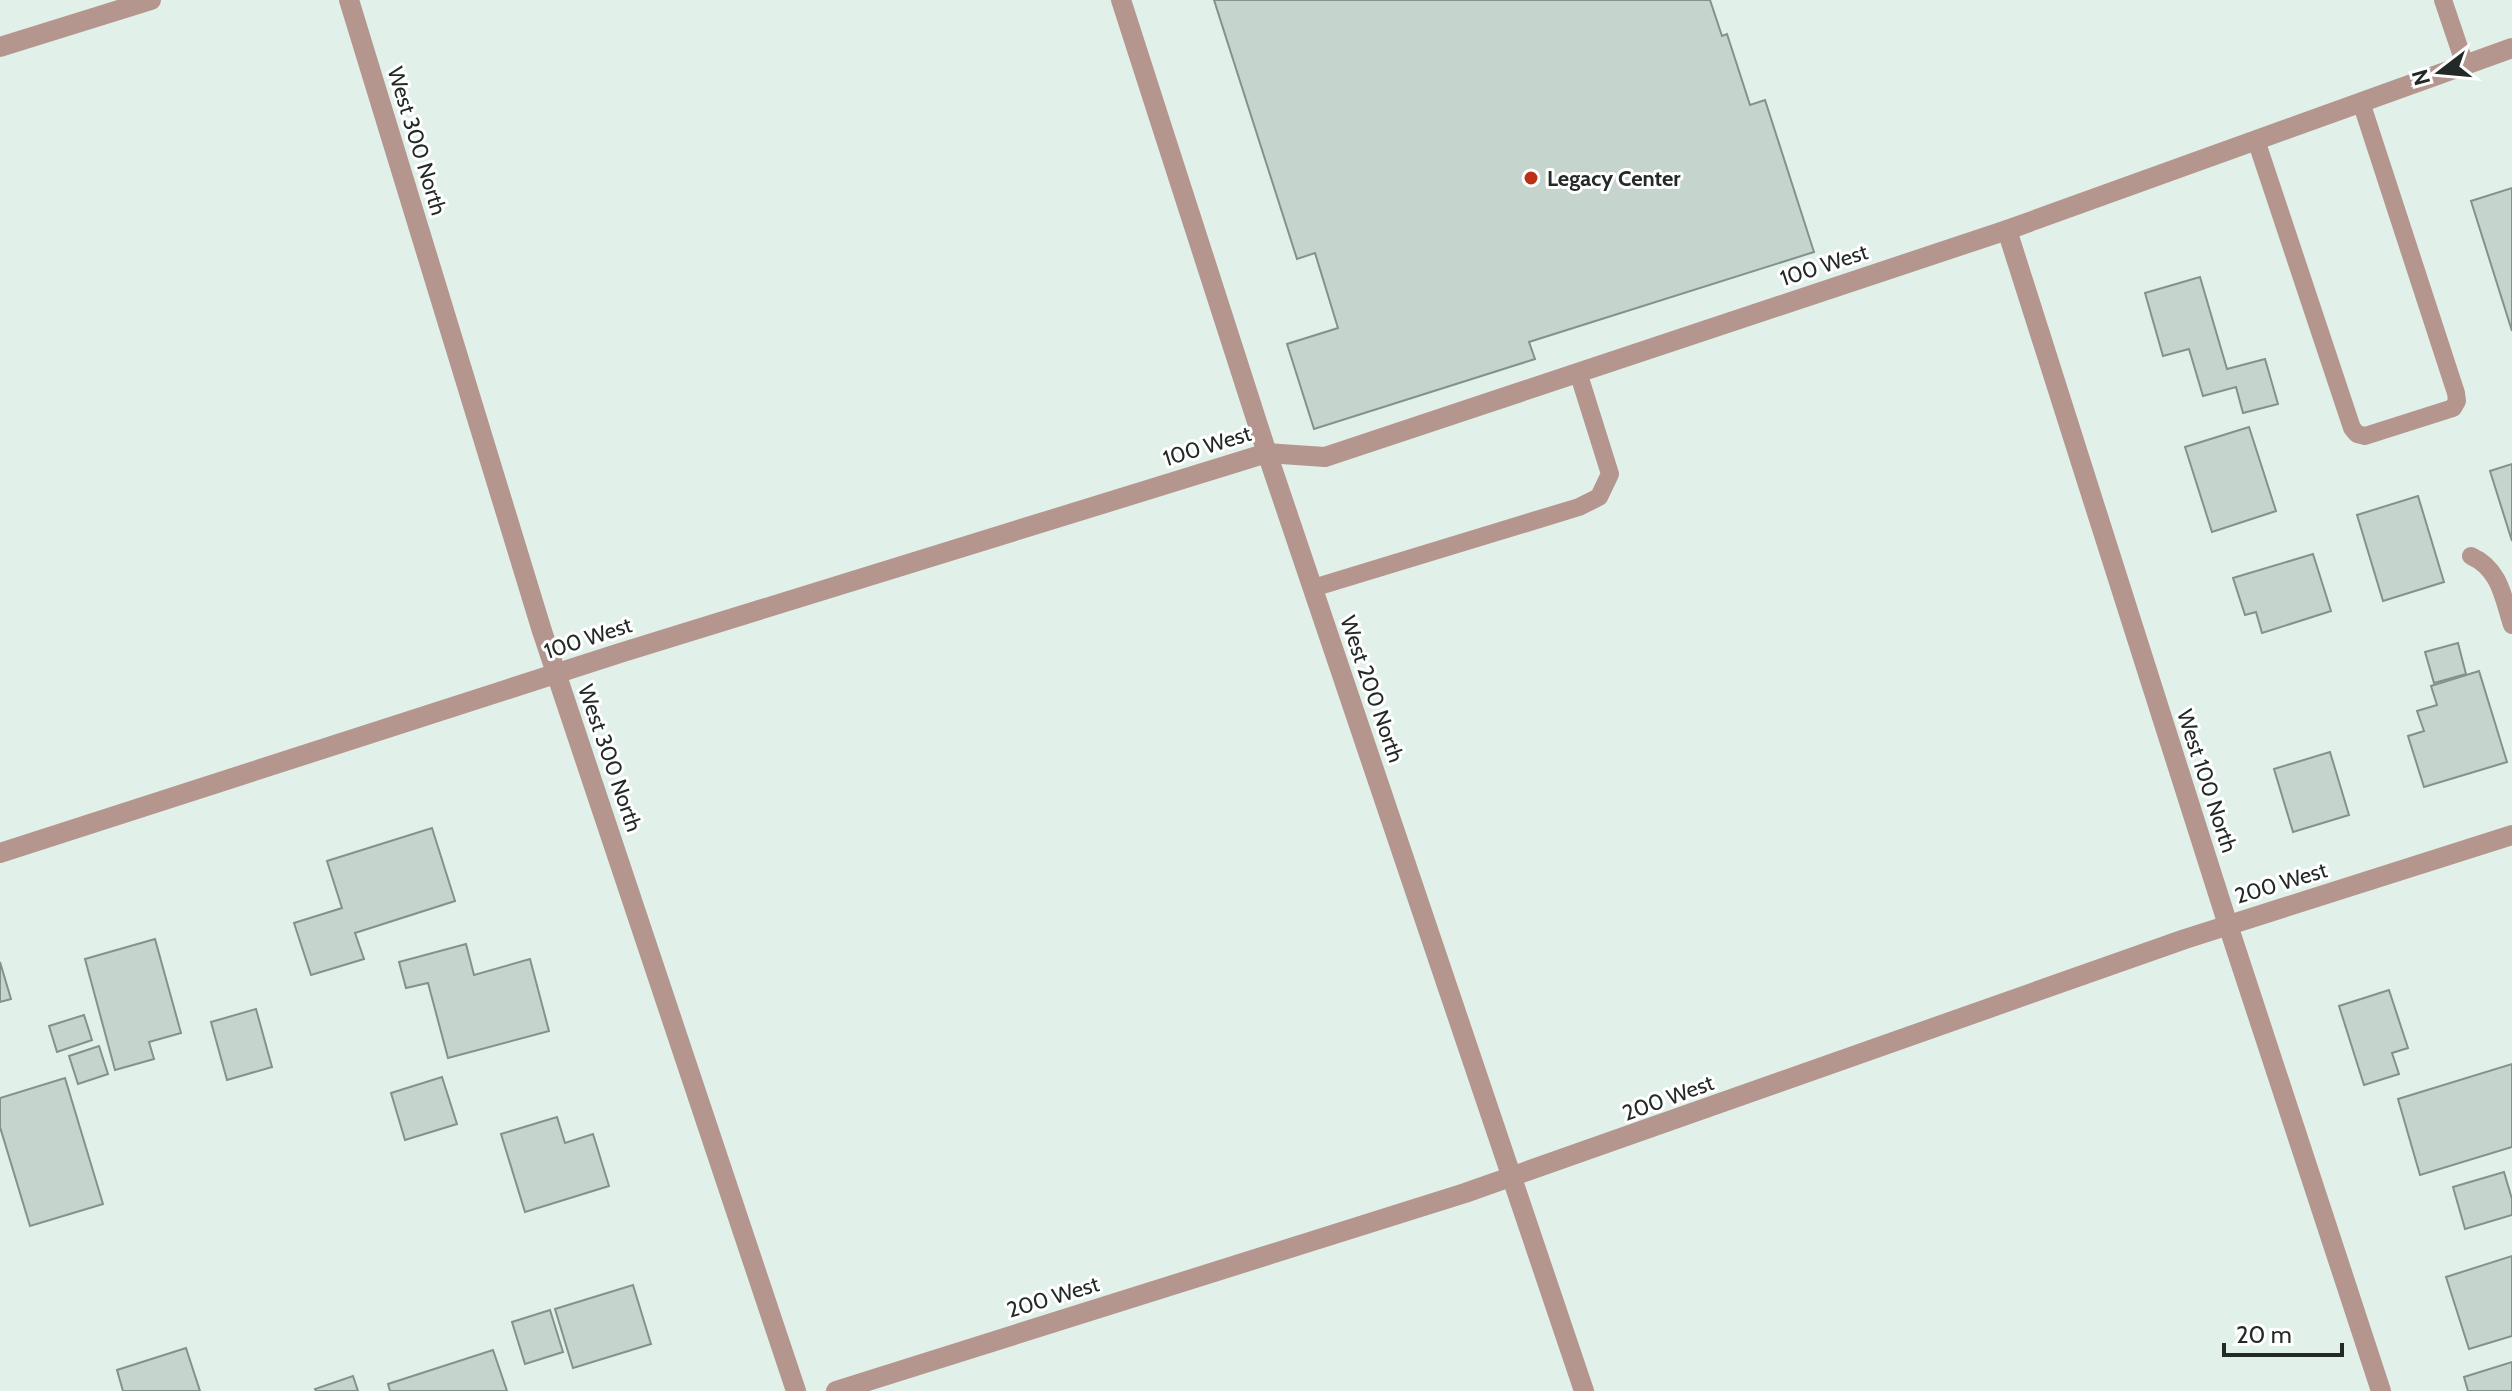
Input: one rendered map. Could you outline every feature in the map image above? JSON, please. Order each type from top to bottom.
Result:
[{"type":"street","points":[[0,47],[151,0]]},
{"type":"street","name":"West 300 North","points":[[349,0],[556,674],[796,1391]]},
{"type":"street","name":"West 200 North","points":[[1121,0],[1267,453],[1584,1391]]},
{"type":"street","name":"100 West","points":[[0,853],[556,674],[1267,453],[1325,457],[2007,230],[2512,48]]},
{"type":"street","name":"West 100 North","points":[[2007,230],[2228,925],[2381,1391]]},
{"type":"street","name":"200 West","points":[[836,1391],[1513,1177],[2228,925],[2512,835]]},
{"type":"lane","points":[[2443,0],[2465,65]]},
{"type":"lane","points":[[2256,140],[2352,428],[2357,434],[2365,436],[2453,408],[2457,401],[2456,393],[2361,102]]},
{"type":"lane","points":[[1313,588],[1579,507],[1599,497],[1610,474],[1578,372]]},
{"type":"lane","points":[[2471,556],[2486,563],[2497,580],[2512,625]]},
{"type":"building","name":"Legacy Center","points":[[1214,0],[1710,0],[1722,36],[1727,34],[1750,105],[1765,100],[1814,252],[1529,342],[1535,359],[1314,429],[1287,344],[1338,328],[1315,253],[1297,259]]},
{"type":"building","points":[[2512,188],[2512,331],[2471,201]]},
{"type":"building","points":[[2200,277],[2227,369],[2265,359],[2278,404],[2243,413],[2236,387],[2203,396],[2189,349],[2163,356],[2145,293]]},
{"type":"building","points":[[2249,427],[2276,511],[2212,532],[2185,447]]},
{"type":"building","points":[[2512,464],[2512,541],[2490,471]]},
{"type":"building","points":[[2418,496],[2444,582],[2383,601],[2357,515]]},
{"type":"building","points":[[2313,554],[2331,611],[2262,633],[2256,612],[2245,615],[2233,578]]},
{"type":"building","points":[[2458,643],[2466,674],[2434,683],[2425,652]]},
{"type":"building","points":[[2479,671],[2507,762],[2424,787],[2408,736],[2424,731],[2417,711],[2437,705],[2431,686]]},
{"type":"building","points":[[2330,752],[2349,815],[2293,832],[2274,769]]},
{"type":"building","points":[[432,828],[455,901],[355,933],[364,959],[311,975],[294,923],[342,908],[327,861]]},
{"type":"building","points":[[155,939],[181,1033],[149,1042],[154,1059],[115,1070],[85,959]]},
{"type":"building","points":[[466,944],[474,975],[530,959],[549,1031],[448,1058],[428,983],[406,988],[399,962]]},
{"type":"building","points":[[0,962],[11,999],[0,1002]]},
{"type":"building","points":[[2389,990],[2408,1048],[2392,1053],[2399,1074],[2364,1085],[2339,1006]]},
{"type":"building","points":[[256,1009],[272,1067],[227,1080],[211,1022]]},
{"type":"building","points":[[84,1015],[92,1040],[57,1052],[49,1026]]},
{"type":"building","points":[[99,1046],[108,1074],[78,1084],[69,1056]]},
{"type":"building","points":[[2512,1064],[2512,1147],[2420,1175],[2398,1099]]},
{"type":"building","points":[[442,1077],[457,1124],[405,1140],[391,1093]]},
{"type":"building","points":[[65,1078],[103,1204],[30,1226],[0,1127],[0,1098]]},
{"type":"building","points":[[557,1117],[565,1143],[593,1134],[609,1186],[525,1212],[501,1134]]},
{"type":"building","points":[[2504,1172],[2512,1199],[2512,1215],[2465,1229],[2453,1187]]},
{"type":"building","points":[[2512,1256],[2512,1336],[2469,1349],[2446,1277]]},
{"type":"building","points":[[633,1285],[651,1344],[573,1368],[555,1309]]},
{"type":"building","points":[[550,1310],[563,1352],[525,1364],[512,1322]]},
{"type":"building","points":[[186,1348],[200,1391],[123,1391],[117,1370]]},
{"type":"building","points":[[493,1350],[507,1391],[390,1391],[388,1384]]},
{"type":"building","points":[[2512,1362],[2512,1391],[2468,1391],[2464,1377]]},
{"type":"building","points":[[353,1376],[358,1391],[315,1389]]},
{"type":"place","name":"Legacy Center","points":[[1531,178]]}]
